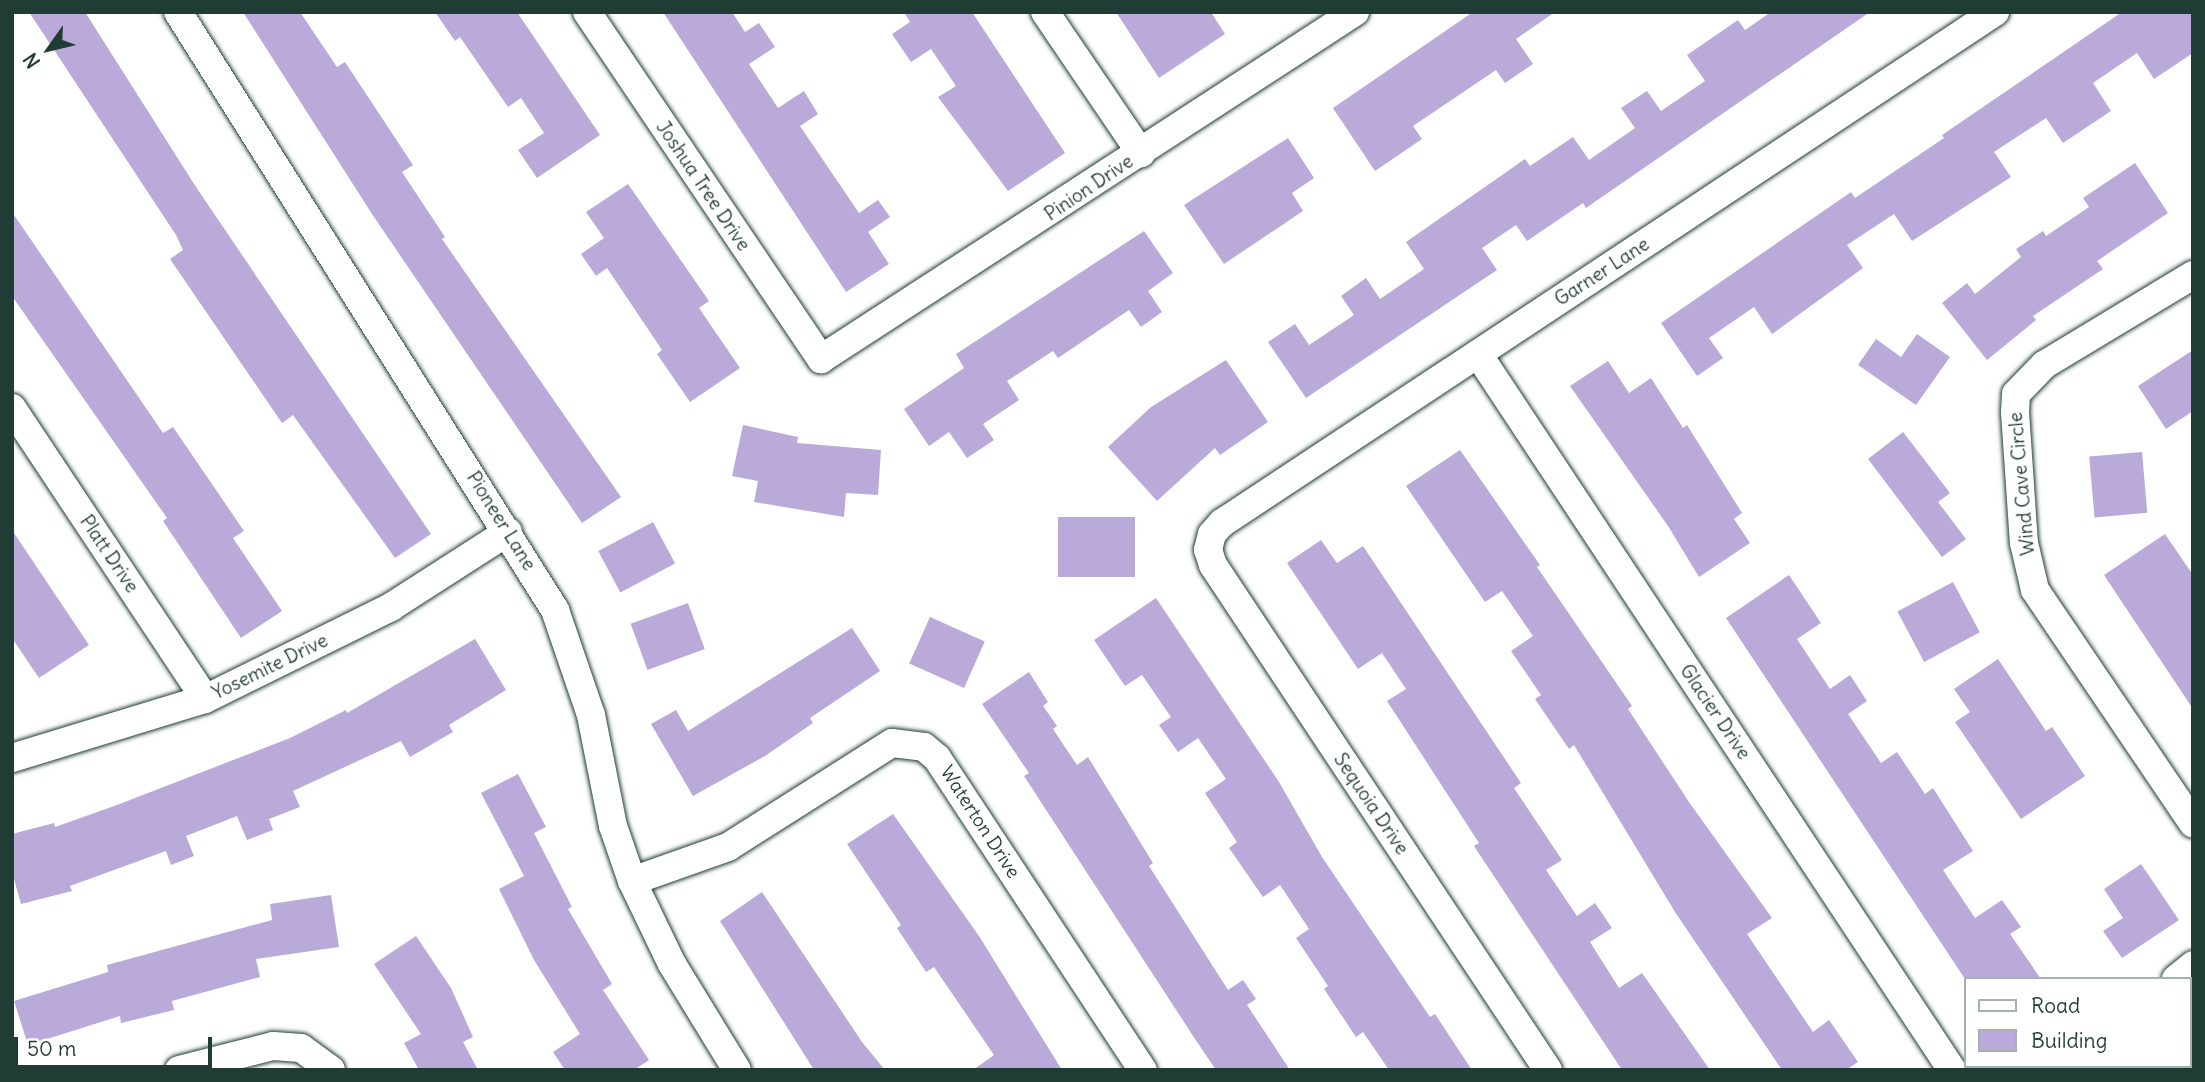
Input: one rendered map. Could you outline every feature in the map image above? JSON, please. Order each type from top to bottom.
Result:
[{"type":"street","name":"Pioneer Lane","points":[[177,12],[555,610],[578,670],[614,826],[632,881],[672,964],[737,1070]]},
{"type":"street","name":"Joshua Tree Drive","points":[[587,12],[821,359]]},
{"type":"street","points":[[1045,12],[1141,153]]},
{"type":"street","name":"Pinion Drive","points":[[821,359],[1355,12]]},
{"type":"street","name":"Garner Lane","points":[[1212,534],[1222,523],[1995,12]]},
{"type":"street","name":"Wind Cave Circle","points":[[2193,275],[2044,365],[2016,394],[2015,412],[2024,543],[2035,590],[2193,823]]},
{"type":"street","name":"Glacier Drive","points":[[1478,354],[1952,1070]]},
{"type":"street","name":"Platt Drive","points":[[12,408],[205,699]]},
{"type":"street","name":"Yosemite Drive","points":[[12,758],[205,699],[391,607],[508,532]]},
{"type":"street","name":"Sequoia Drive","points":[[1212,534],[1208,550],[1213,565],[1548,1070]]},
{"type":"street","name":"Waterton Drive","points":[[632,881],[728,847],[892,743],[924,747],[937,758],[1143,1070]]},
{"type":"street","points":[[2178,977],[2193,965]]},
{"type":"street","points":[[179,1070],[272,1045],[301,1048],[331,1070]]},
{"type":"green space","points":[[2193,999],[2193,1070],[2104,1070],[2191,1068]]},
{"type":"building","points":[[29,12],[85,12],[196,187],[431,534],[395,558],[293,415],[282,423],[170,259],[183,250],[176,235]]},
{"type":"building","points":[[243,12],[300,12],[337,67],[345,62],[413,165],[402,172],[445,237],[442,239],[621,497],[582,523],[372,214]]},
{"type":"building","points":[[435,12],[517,12],[600,135],[537,178],[518,150],[544,133],[521,98],[508,107],[460,37],[455,41]]},
{"type":"building","points":[[663,12],[732,12],[745,32],[759,23],[775,47],[749,64],[778,108],[804,91],[818,114],[800,126],[859,213],[878,200],[890,217],[868,232],[889,264],[846,292]]},
{"type":"building","points":[[904,12],[972,12],[1065,153],[1008,191],[938,97],[956,86],[931,49],[911,62],[892,34],[910,22]]},
{"type":"building","points":[[1116,12],[1211,12],[1225,34],[1159,78]]},
{"type":"building","points":[[1473,12],[1555,12],[1516,39],[1533,64],[1505,83],[1496,70],[1413,126],[1422,139],[1375,171],[1333,108]]},
{"type":"building","points":[[1771,12],[1870,12],[1586,208],[1583,203],[1527,241],[1516,225],[1482,248],[1497,270],[1306,398],[1268,342],[1295,324],[1309,345],[1354,315],[1341,296],[1366,278],[1380,299],[1424,269],[1406,242],[1525,159],[1530,166],[1573,137],[1589,160],[1635,128],[1621,108],[1647,91],[1661,111],[1705,81],[1687,55],[1738,20],[1745,30]]},
{"type":"building","points":[[2122,12],[2193,12],[2193,53],[2154,79],[2137,53],[2093,83],[2111,111],[2063,143],[2046,118],[1994,152],[2011,177],[1912,241],[1894,214],[1847,245],[1863,268],[1772,334],[1754,307],[1709,338],[1723,358],[1697,376],[1661,323],[1851,192],[1855,198],[1944,138],[1942,135]]},
{"type":"building","points":[[1288,138],[1314,178],[1292,193],[1303,211],[1224,264],[1184,205]]},
{"type":"building","points":[[2135,163],[2168,213],[2097,261],[2103,269],[2033,316],[2036,320],[1987,360],[1942,303],[1967,283],[1975,294],[2021,257],[2016,249],[2043,231],[2046,236],[2089,207],[2083,198]]},
{"type":"building","points":[[628,184],[709,301],[699,308],[740,368],[690,402],[657,354],[662,350],[607,268],[596,276],[581,254],[604,238],[586,212]]},
{"type":"building","points":[[12,212],[163,433],[173,427],[244,531],[233,538],[282,611],[241,638],[163,521],[167,518],[12,296]]},
{"type":"building","points":[[1144,231],[1173,273],[1148,291],[1162,312],[1141,327],[1129,310],[1058,358],[1053,351],[1007,381],[1019,400],[983,424],[994,440],[967,458],[949,432],[929,446],[904,409],[964,368],[956,354]]},
{"type":"building","points":[[1917,334],[1950,357],[1916,405],[1858,365],[1876,339],[1901,357]]},
{"type":"building","points":[[2193,350],[2193,411],[2166,429],[2138,386]]},
{"type":"building","points":[[1226,360],[1268,422],[1220,455],[1215,448],[1157,501],[1108,447],[1151,407]]},
{"type":"building","points":[[1608,361],[1629,393],[1651,378],[1683,428],[1687,425],[1742,513],[1734,519],[1750,543],[1699,577],[1668,526],[1570,386]]},
{"type":"building","points":[[743,425],[798,437],[797,443],[881,450],[878,495],[846,493],[844,517],[754,502],[758,481],[732,476]]},
{"type":"building","points":[[1903,432],[1950,493],[1938,502],[1966,539],[1942,557],[1868,459]]},
{"type":"building","points":[[1460,450],[1540,565],[1537,567],[1632,706],[1628,709],[1689,802],[1772,918],[1747,934],[1813,1032],[1829,1020],[1858,1062],[1846,1070],[1782,1070],[1675,912],[1574,745],[1569,749],[1535,699],[1541,695],[1511,651],[1533,636],[1502,591],[1485,602],[1406,486]]},
{"type":"building","points":[[2142,452],[2147,513],[2095,517],[2089,457]]},
{"type":"building","points":[[1058,517],[1135,517],[1135,577],[1058,577]]},
{"type":"building","points":[[653,522],[675,563],[620,593],[598,551]]},
{"type":"building","points":[[12,530],[89,645],[39,678],[12,638]]},
{"type":"building","points":[[2165,534],[2193,575],[2193,709],[2104,575]]},
{"type":"building","points":[[1321,540],[1337,563],[1363,546],[1521,783],[1514,788],[1562,860],[1546,870],[1577,916],[1595,903],[1612,928],[1590,942],[1619,988],[1642,973],[1710,1070],[1622,1070],[1474,846],[1479,843],[1387,701],[1406,689],[1382,653],[1358,669],[1287,563]]},
{"type":"building","points":[[1789,575],[1821,623],[1797,639],[1830,689],[1850,675],[1867,701],[1848,714],[1881,763],[1897,752],[1925,794],[1933,788],[1973,851],[1943,870],[1975,918],[2002,900],[2021,927],[2010,934],[2040,977],[1964,977],[1726,618]]},
{"type":"building","points":[[1953,582],[1980,632],[1924,662],[1897,612]]},
{"type":"building","points":[[1156,598],[1279,782],[1322,857],[1430,1017],[1435,1014],[1472,1070],[1389,1070],[1363,1032],[1356,1037],[1324,989],[1328,986],[1296,938],[1309,929],[1280,885],[1263,897],[1229,848],[1237,842],[1205,793],[1226,779],[1198,738],[1178,752],[1159,725],[1171,717],[1142,675],[1125,686],[1094,640]]},
{"type":"building","points":[[688,603],[705,649],[647,670],[631,624]]},
{"type":"building","points":[[930,617],[985,641],[964,688],[909,664]]},
{"type":"building","points":[[852,628],[880,671],[810,718],[813,723],[765,756],[693,796],[651,724],[676,710],[688,731]]},
{"type":"building","points":[[475,639],[506,690],[449,725],[453,732],[410,757],[401,741],[293,791],[300,807],[269,819],[273,830],[247,840],[237,816],[186,836],[194,856],[171,865],[166,851],[70,886],[72,891],[21,904],[12,872],[12,834],[54,823],[55,827],[290,738],[346,710],[347,713]]},
{"type":"building","points":[[1998,659],[2046,731],[2052,727],[2085,776],[2021,819],[1955,722],[1970,712],[1954,689]]},
{"type":"building","points":[[1029,672],[1048,702],[1043,706],[1057,726],[1053,729],[1077,765],[1088,757],[1153,863],[1149,866],[1228,990],[1243,980],[1256,999],[1247,1005],[1290,1070],[1216,1070],[1195,1039],[1024,776],[1029,773],[982,704]]},
{"type":"building","points":[[518,774],[546,827],[534,833],[572,907],[568,909],[612,984],[603,990],[649,1060],[634,1070],[565,1070],[553,1052],[580,1034],[534,960],[499,889],[524,876],[481,793]]},
{"type":"building","points":[[893,814],[979,936],[1062,1070],[973,1070],[994,1055],[934,967],[926,972],[897,928],[901,925],[847,844]]},
{"type":"building","points":[[2141,864],[2179,920],[2122,958],[2103,931],[2123,918],[2104,889]]},
{"type":"building","points":[[762,892],[862,1042],[885,1070],[814,1070],[720,921]]},
{"type":"building","points":[[331,895],[339,947],[256,959],[260,977],[172,1001],[174,1010],[121,1023],[120,1016],[28,1045],[14,1001],[108,972],[107,965],[272,920],[270,904]]},
{"type":"building","points":[[416,936],[451,988],[473,1037],[463,1042],[478,1070],[419,1070],[404,1043],[421,1034],[374,964]]}]
